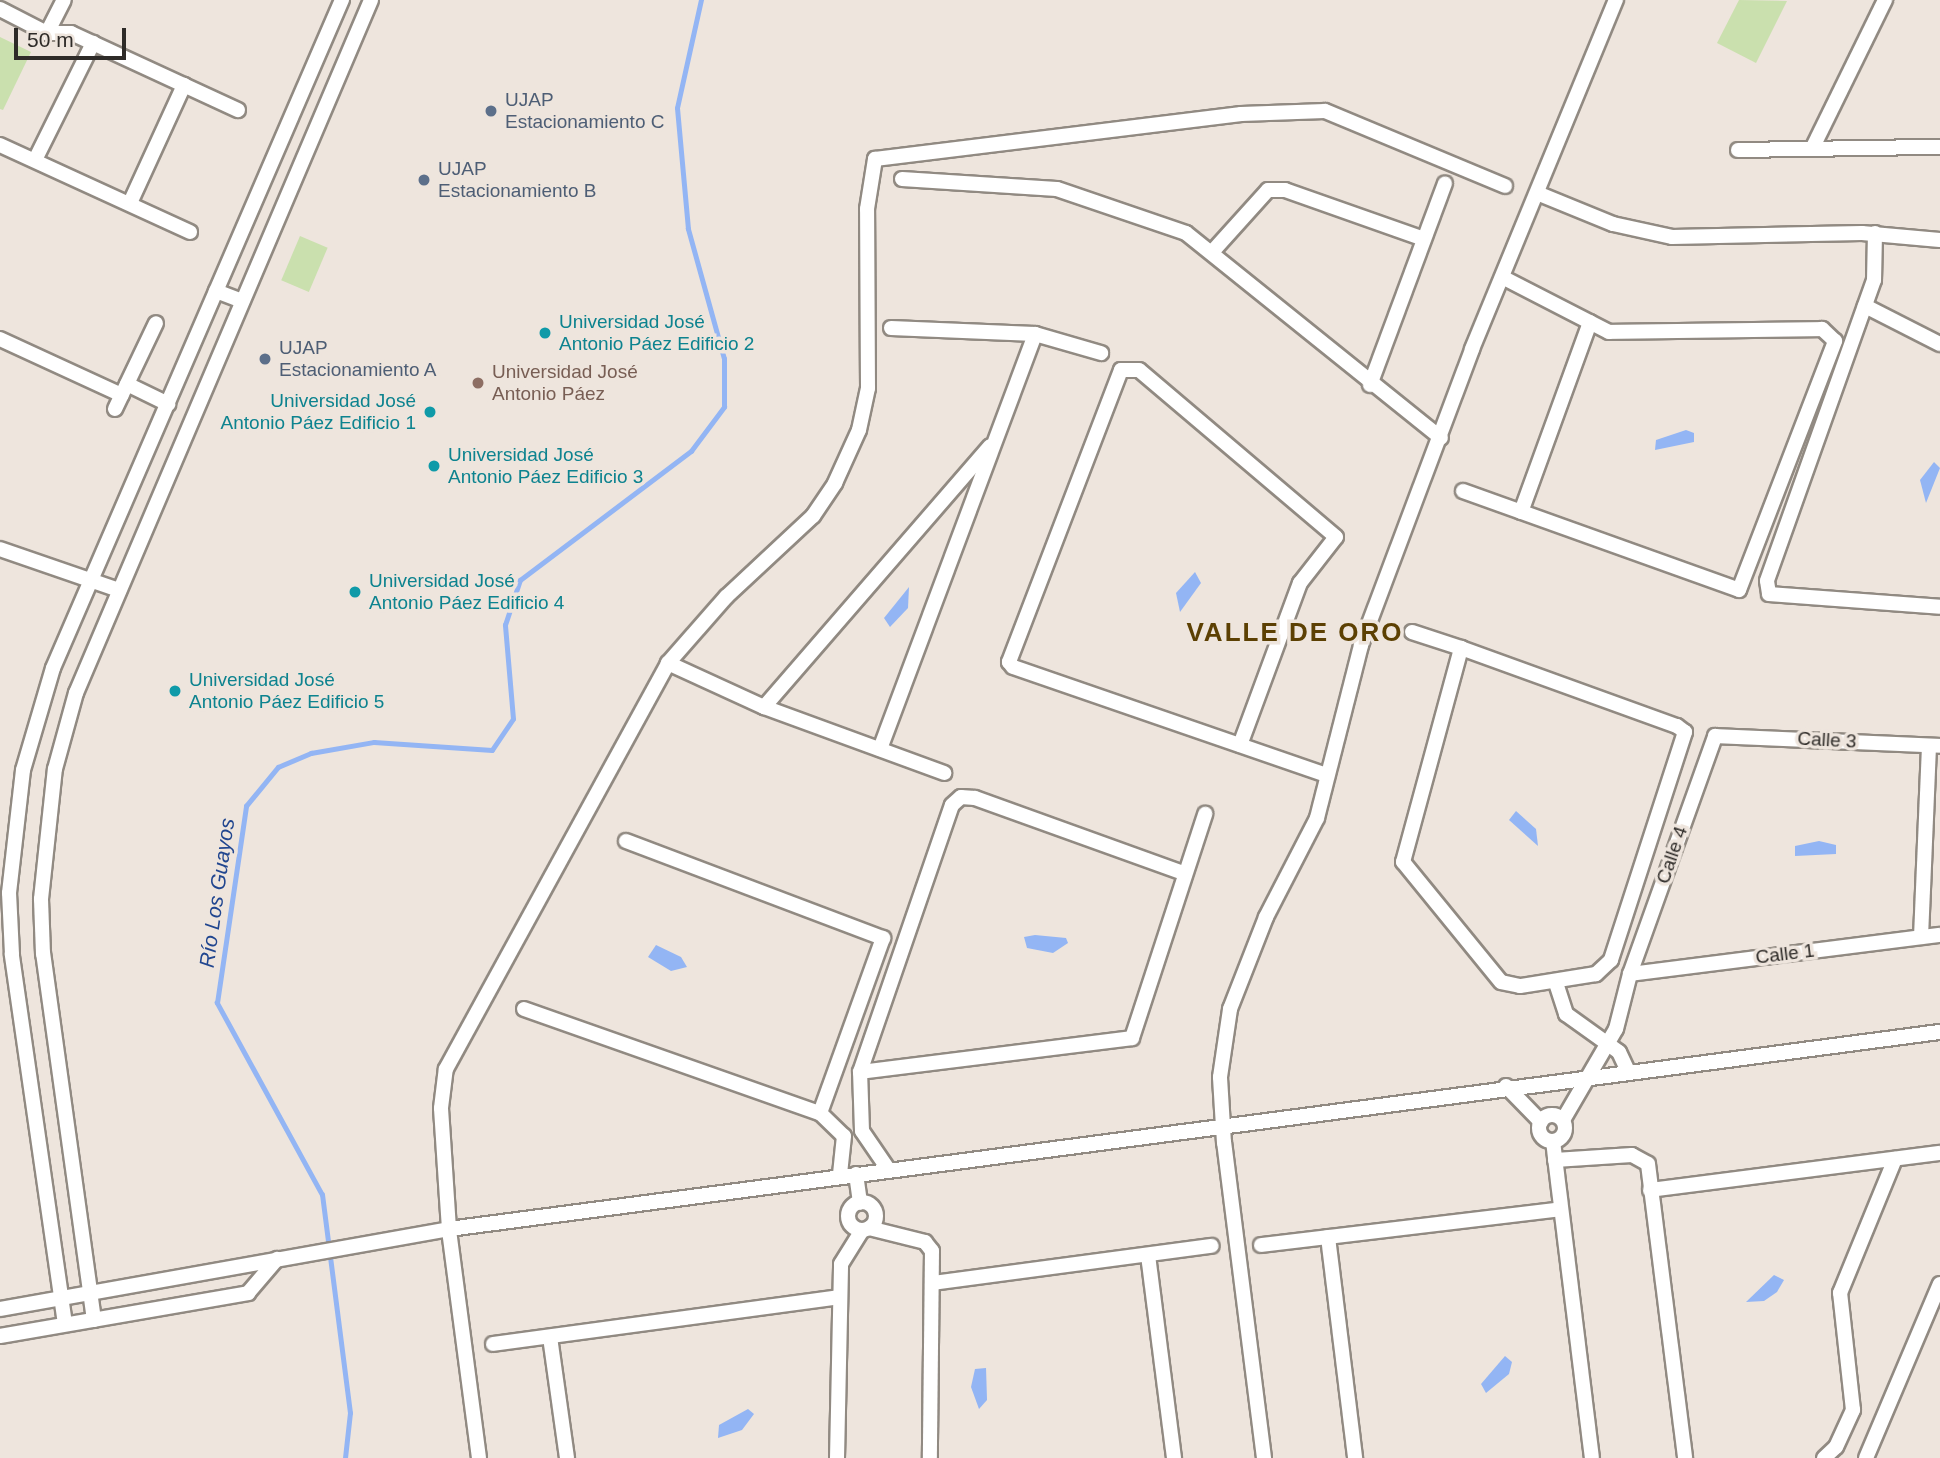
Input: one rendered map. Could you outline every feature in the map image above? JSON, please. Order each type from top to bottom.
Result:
[{"type":"street","points":[[16,0],[4,11],[47,33],[71,33],[238,110]]},
{"type":"street","points":[[47,33],[64,0]]},
{"type":"street","points":[[65,1324],[12,954],[6,845],[38,710],[342,0]]},
{"type":"street","points":[[94,1320],[41,899],[55,769],[76,693],[371,0]]},
{"type":"street","points":[[1264,1458],[1223,1123],[1220,1077],[1230,1009],[1266,917],[1306,845],[1361,645],[1502,277],[1616,0]]},
{"type":"street","points":[[1814,147],[1885,0]]},
{"type":"street","points":[[35,160],[93,43]]},
{"type":"street","points":[[130,203],[184,85]]},
{"type":"street","points":[[480,1458],[449,1229],[441,1108],[457,1038],[668,663],[726,597],[813,516],[859,430],[868,388],[867,209],[876,159],[1241,114],[1325,111],[1505,186]]},
{"type":"street","points":[[0,145],[190,232]]},
{"type":"street","points":[[1738,150],[1940,147]]},
{"type":"street","points":[[902,178],[1057,189],[1186,233],[1213,251],[1370,385],[1441,438]]},
{"type":"street","points":[[1370,385],[1445,183]]},
{"type":"street","points":[[1213,251],[1268,190],[1285,190],[1424,239]]},
{"type":"street","points":[[1537,193],[1613,224],[1672,237],[1875,233],[1940,240]]},
{"type":"street","points":[[1875,233],[1874,280],[1767,581],[1769,594],[1940,607]]},
{"type":"street","points":[[1463,491],[1740,590],[1835,341],[1822,329],[1609,332],[1502,277]]},
{"type":"street","points":[[216,291],[242,301]]},
{"type":"street","points":[[1865,306],[1940,344]]},
{"type":"street","points":[[1521,512],[1590,322]]},
{"type":"street","points":[[121,396],[156,323]]},
{"type":"street","points":[[891,328],[1035,334],[1101,353]]},
{"type":"street","points":[[880,749],[1035,334]]},
{"type":"street","points":[[0,339],[121,396],[167,404]]},
{"type":"street","points":[[1240,745],[1300,583],[1336,537],[1139,370],[1121,370],[1009,662],[1240,745],[1326,775]]},
{"type":"street","points":[[764,707],[996,439]]},
{"type":"street","points":[[0,549],[119,590]]},
{"type":"street","points":[[1412,632],[1461,648],[1685,732],[1611,960],[1596,974],[1556,983],[1501,982],[1403,862],[1461,648]]},
{"type":"street","points":[[668,663],[764,707],[944,772]]},
{"type":"street","name":"Calle 3","points":[[1715,736],[1935,746]]},
{"type":"street","name":"Calle 4","points":[[1563,1120],[1592,1077],[1606,1046],[1715,736]]},
{"type":"street","points":[[1921,937],[1935,746]]},
{"type":"street","points":[[888,1169],[862,1130],[860,1072],[952,805],[961,797],[1183,873]]},
{"type":"street","points":[[860,1072],[1132,1038],[1183,873],[1205,814]]},
{"type":"street","points":[[626,841],[883,938],[820,1113]]},
{"type":"street","name":"Calle 1","points":[[1630,974],[1940,935]]},
{"type":"street","points":[[1556,983],[1566,1014],[1606,1046],[1619,1052],[1628,1071]]},
{"type":"street","points":[[524,1009],[820,1113],[844,1136]]},
{"type":"street","points":[[0,1309],[449,1229],[1223,1123],[1940,1032]]},
{"type":"street","points":[[1506,1086],[1541,1122],[1542,1135],[1553,1141]]},
{"type":"street","points":[[1541,1122],[1552,1115],[1563,1120],[1563,1136],[1553,1141]]},
{"type":"street","points":[[844,1136],[862,1130]]},
{"type":"street","points":[[840,1175],[844,1136]]},
{"type":"street","points":[[1553,1141],[1592,1458]]},
{"type":"street","points":[[1650,1190],[1940,1153]]},
{"type":"street","points":[[1555,1160],[1632,1155],[1648,1164],[1685,1458]]},
{"type":"street","points":[[1824,1458],[1836,1447],[1853,1410],[1840,1293],[1895,1159]]},
{"type":"street","points":[[837,1458],[842,1255],[876,1214],[860,1203],[856,1174]]},
{"type":"street","points":[[860,1203],[848,1215],[865,1229],[925,1242],[933,1283],[930,1458]]},
{"type":"street","points":[[1261,1245],[1560,1209]]},
{"type":"street","points":[[1328,1237],[1355,1458]]},
{"type":"street","points":[[933,1283],[1212,1246]]},
{"type":"street","points":[[1148,1255],[1174,1458]]},
{"type":"street","points":[[0,1336],[248,1293],[276,1259]]},
{"type":"street","points":[[1866,1458],[1940,1284]]},
{"type":"street","points":[[494,1344],[839,1297]]},
{"type":"street","points":[[550,1336],[567,1458]]},
{"type":"green space","points":[[1739,0],[1787,1],[1756,63],[1717,43]]},
{"type":"green space","points":[[0,37],[31,52],[3,110],[0,109]]},
{"type":"green space","points":[[300,236],[328,248],[309,292],[281,280]]},
{"type":"water","points":[[1686,430],[1694,433],[1694,442],[1655,450],[1656,440]]},
{"type":"water","points":[[1934,462],[1940,468],[1926,503],[1920,480]]},
{"type":"water","points":[[1195,572],[1201,583],[1180,612],[1176,593]]},
{"type":"water","points":[[909,587],[908,608],[890,627],[884,618]]},
{"type":"water","points":[[1516,811],[1536,829],[1538,846],[1509,820]]},
{"type":"water","points":[[1819,841],[1836,845],[1836,854],[1795,856],[1795,846]]},
{"type":"water","points":[[1035,935],[1066,938],[1068,943],[1053,953],[1027,948],[1024,937]]},
{"type":"water","points":[[656,945],[681,957],[687,967],[671,971],[648,957]]},
{"type":"water","points":[[1774,1275],[1784,1280],[1777,1292],[1764,1301],[1746,1302]]},
{"type":"water","points":[[1505,1356],[1512,1362],[1509,1374],[1486,1393],[1481,1384]]},
{"type":"water","points":[[986,1368],[987,1400],[979,1409],[971,1387],[975,1369]]},
{"type":"water","points":[[748,1409],[754,1414],[742,1430],[718,1438],[719,1425]]},
{"type":"waterway","name":"Río Los Guayos","points":[[345,1458],[350,1413],[322,1195],[217,1003],[246,806],[278,767],[311,753],[374,742],[492,750],[513,719],[505,625],[520,580],[691,451],[724,407],[724,359],[688,229],[677,108],[701,0]]},
{"type":"place","name":"UJAP Estacionamiento C","points":[[491,111]]},
{"type":"place","name":"UJAP Estacionamiento B","points":[[424,180]]},
{"type":"place","name":"Universidad José Antonio Páez Edificio 2","points":[[545,333]]},
{"type":"place","name":"UJAP Estacionamiento A","points":[[265,359]]},
{"type":"place","name":"Universidad José Antonio Páez","points":[[478,383]]},
{"type":"place","name":"Universidad José Antonio Páez Edificio 1","points":[[430,412]]},
{"type":"place","name":"Universidad José Antonio Páez Edificio 3","points":[[434,466]]},
{"type":"place","name":"Universidad José Antonio Páez Edificio 4","points":[[355,592]]},
{"type":"place","name":"Universidad José Antonio Páez Edificio 5","points":[[175,691]]},
{"type":"district","name":"VALLE DE ORO","points":[[1295,633]]}]
